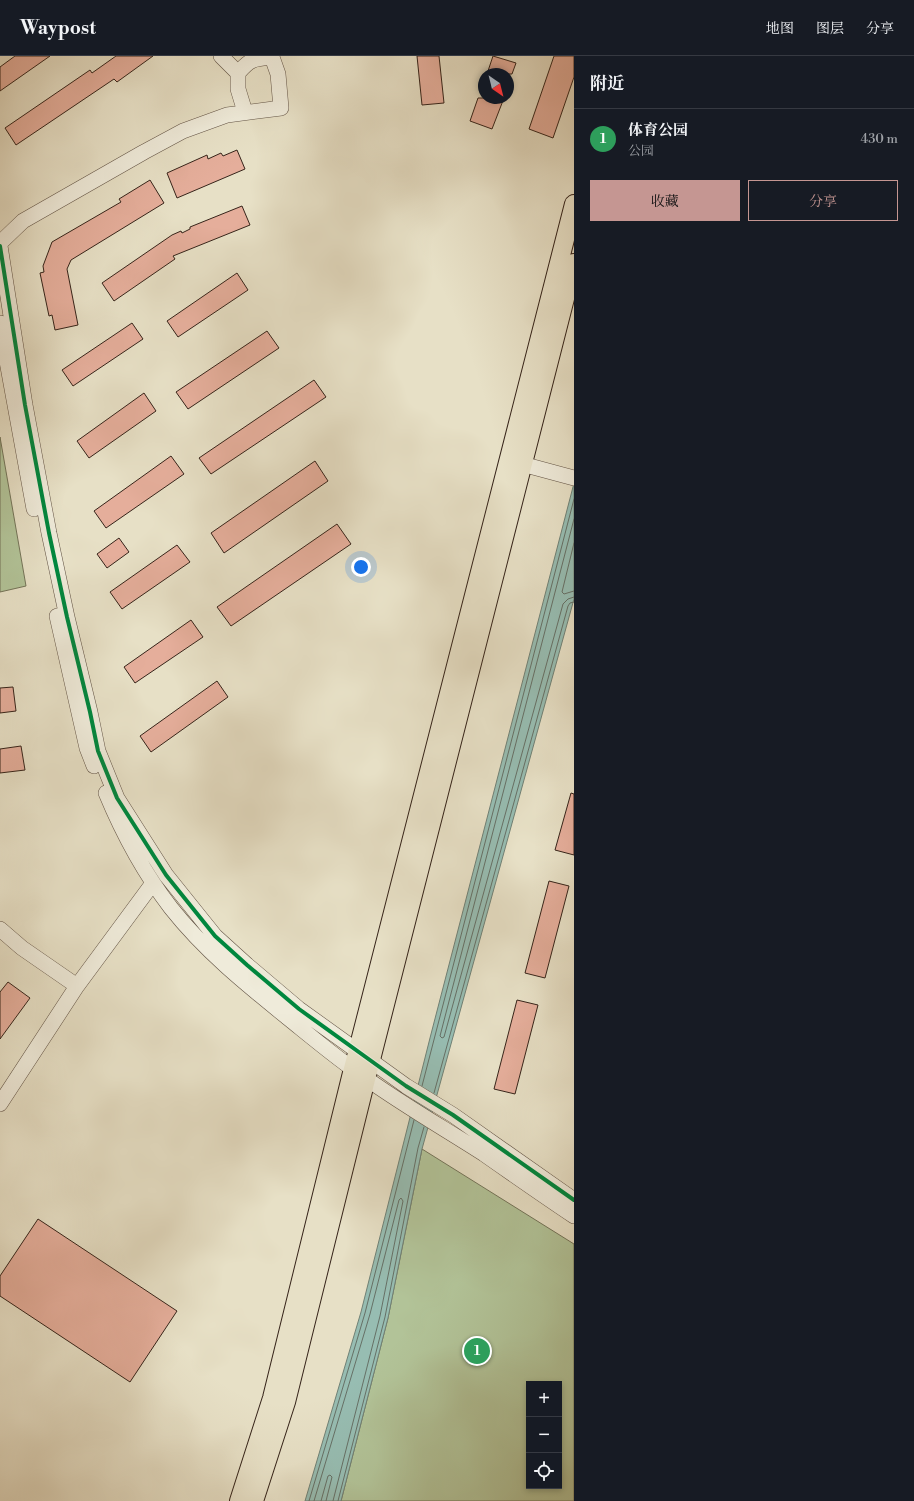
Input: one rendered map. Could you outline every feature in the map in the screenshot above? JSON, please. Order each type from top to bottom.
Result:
[{"type":"main road","points":[[364,1056],[574,204]]},
{"type":"main road","points":[[239,1501],[272,1398],[522,464],[574,263]]},
{"type":"main road","points":[[254,1501],[286,1402],[359,1074]]},
{"type":"street","points":[[221,56],[238,73]]},
{"type":"street","points":[[0,243],[23,221],[184,131],[227,115],[281,108],[278,74],[272,56],[247,61],[238,73],[238,89],[245,112]]},
{"type":"street","points":[[0,246],[25,405],[64,602],[98,751],[117,798],[166,875],[215,936],[247,965],[299,1009],[364,1056],[406,1086],[453,1115],[574,1200]]},
{"type":"street","points":[[0,323],[29,483],[56,615],[87,748],[120,826],[154,883],[189,928],[223,965],[253,990],[359,1074],[442,1129],[483,1154],[574,1216]]},
{"type":"street","points":[[522,464],[570,477]]},
{"type":"street","points":[[0,1104],[77,986],[154,883]]},
{"type":"street","points":[[0,929],[22,948],[77,986]]},
{"type":"green space","points":[[0,437],[26,586],[0,592]]},
{"type":"green space","points":[[422,1149],[574,1244],[574,1501],[341,1501],[388,1318]]},
{"type":"water","points":[[574,483],[574,599],[422,1149],[388,1318],[341,1501],[305,1501],[361,1312],[430,1038]]},
{"type":"building","points":[[15,56],[50,56],[0,91],[0,67]]},
{"type":"building","points":[[116,56],[153,56],[117,82],[114,79],[16,145],[5,128],[90,70],[92,73]]},
{"type":"building","points":[[417,56],[439,56],[444,103],[422,105]]},
{"type":"building","points":[[493,56],[516,63],[514,68],[489,68]]},
{"type":"building","points":[[554,56],[574,56],[574,77],[553,138],[529,129]]},
{"type":"building","points":[[478,98],[478,104],[502,104],[492,129],[470,121]]},
{"type":"building","points":[[237,150],[245,169],[177,198],[167,173],[207,155],[208,159],[221,153],[223,156]]},
{"type":"building","points":[[150,180],[164,203],[71,260],[67,269],[78,325],[55,330],[52,315],[49,316],[40,273],[44,272],[43,266],[52,242],[121,202],[119,199]]},
{"type":"building","points":[[242,206],[250,225],[173,256],[175,259],[114,301],[102,283],[172,235],[181,231],[182,233],[190,229],[190,227]]},
{"type":"building","points":[[237,273],[248,290],[178,337],[167,321]]},
{"type":"building","points":[[132,323],[143,339],[73,386],[62,370]]},
{"type":"building","points":[[267,331],[279,348],[188,409],[176,392]]},
{"type":"building","points":[[314,380],[326,397],[211,474],[199,458]]},
{"type":"building","points":[[144,393],[156,411],[89,458],[77,441]]},
{"type":"building","points":[[171,456],[184,474],[106,528],[94,511]]},
{"type":"building","points":[[315,461],[328,481],[224,553],[211,533]]},
{"type":"building","points":[[337,524],[351,544],[231,626],[217,607]]},
{"type":"building","points":[[119,538],[129,552],[107,568],[97,554]]},
{"type":"building","points":[[177,545],[190,562],[122,609],[110,592]]},
{"type":"building","points":[[191,620],[203,637],[135,683],[124,667]]},
{"type":"building","points":[[217,681],[228,697],[151,752],[140,736]]},
{"type":"building","points":[[13,687],[16,711],[0,713],[0,688]]},
{"type":"building","points":[[21,746],[25,770],[0,773],[0,749]]},
{"type":"building","points":[[571,793],[574,794],[574,855],[555,850]]},
{"type":"building","points":[[549,881],[569,886],[545,978],[525,973]]},
{"type":"building","points":[[8,982],[30,998],[0,1039],[0,992]]},
{"type":"building","points":[[517,1000],[538,1005],[515,1094],[494,1089]]},
{"type":"building","points":[[38,1219],[177,1311],[130,1382],[0,1296],[0,1276]]},
{"type":"cycle path","points":[[0,246],[25,405],[49,533],[98,751],[117,798],[166,875],[215,936],[247,965],[299,1009],[406,1086],[453,1115],[574,1200]]},
{"type":"place","name":"体育公园","points":[[477,1351]]}]
